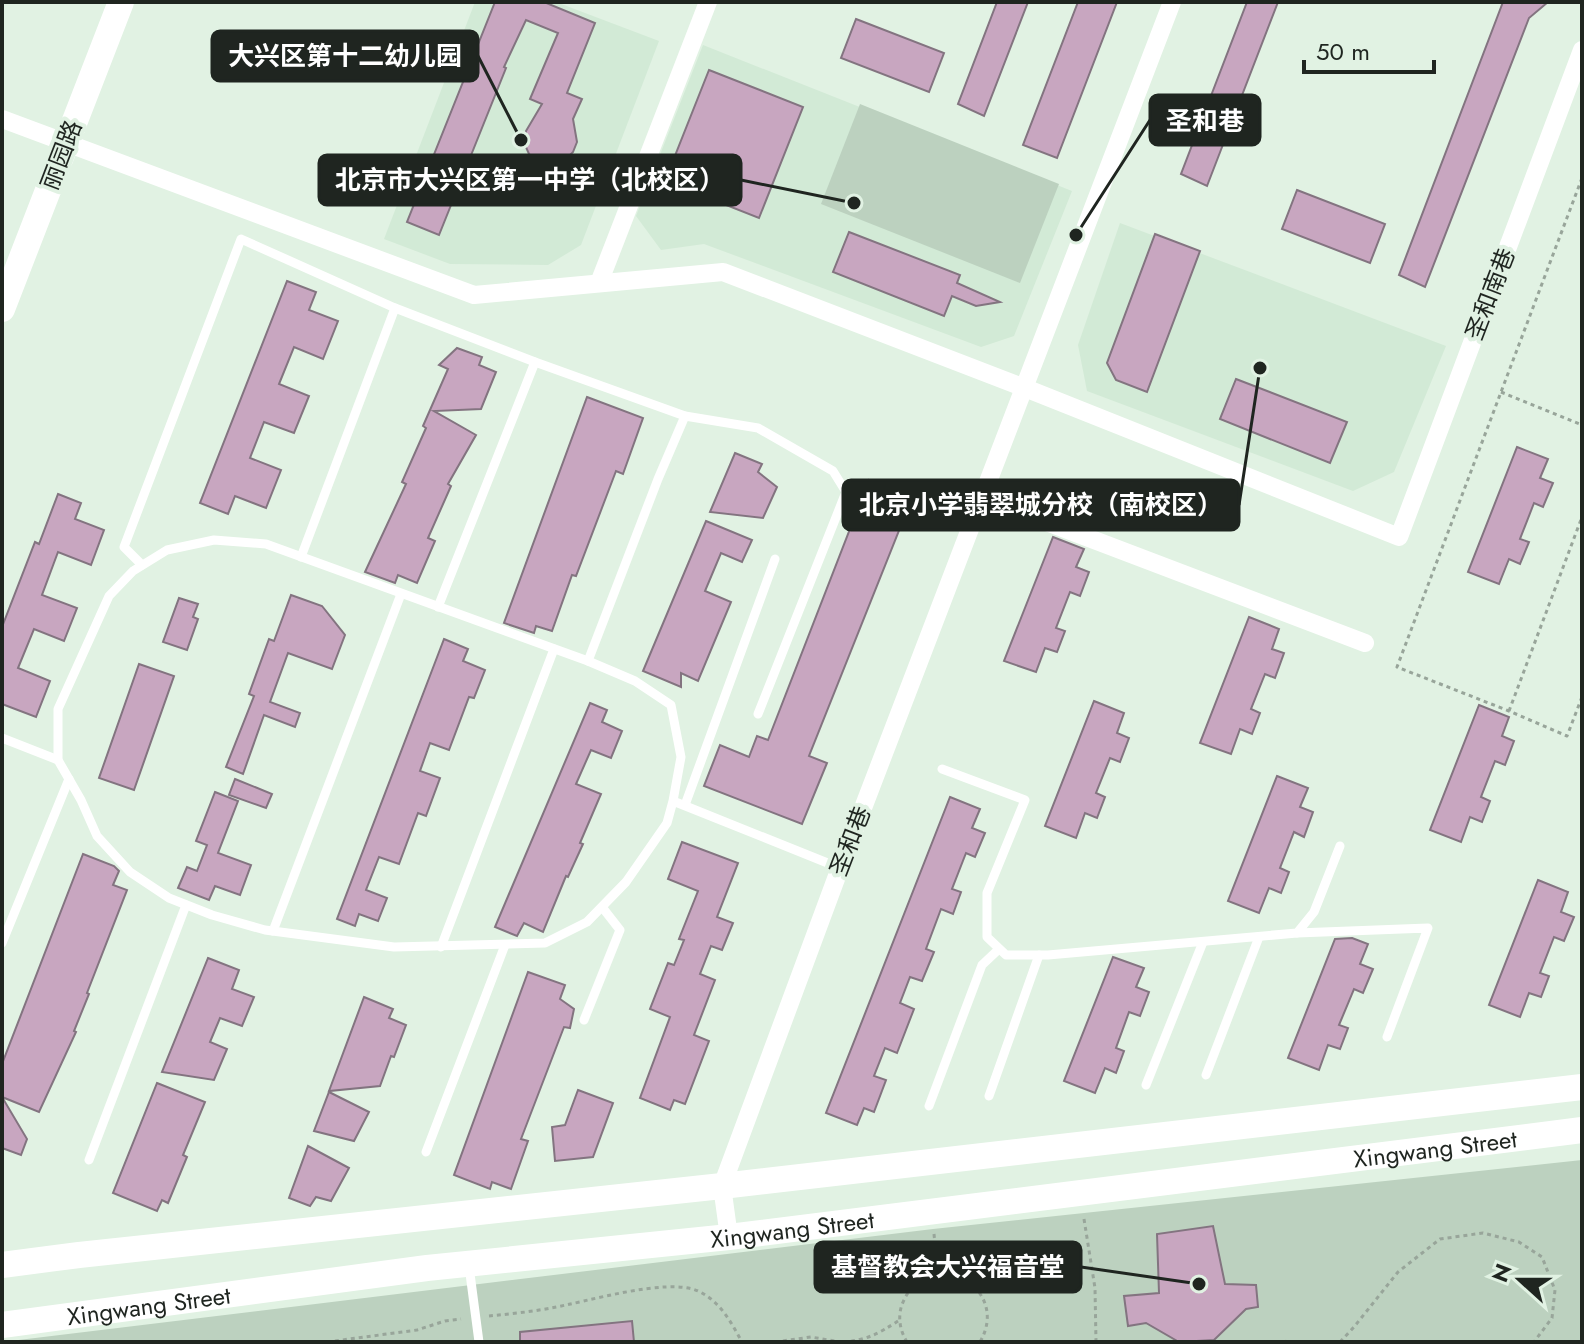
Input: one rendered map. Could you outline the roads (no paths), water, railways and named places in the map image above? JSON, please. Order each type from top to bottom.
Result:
[{"type":"main road","name":"丽园路","points":[[2,309],[121,2]]},
{"type":"main road","name":"Xingwang Street","points":[[2,1265],[1582,1087]]},
{"type":"main road","name":"Xingwang Street","points":[[2,1325],[469,1263],[729,1237],[1582,1130]]},
{"type":"street","points":[[599,283],[708,2]]},
{"type":"street","name":"圣和巷","points":[[729,1237],[722,1186],[981,497],[1172,2]]},
{"type":"street","name":"圣和南巷","points":[[1025,388],[1399,537],[1582,50]]},
{"type":"street","points":[[2,119],[474,295],[723,272],[1025,388]]},
{"type":"street","points":[[981,497],[1365,643]]},
{"type":"lane","points":[[142,565],[124,547],[241,239],[395,308],[535,362],[685,416],[758,428],[833,471],[846,492],[758,714]]},
{"type":"lane","points":[[301,557],[395,308]]},
{"type":"lane","points":[[438,607],[535,362]]},
{"type":"lane","points":[[588,661],[685,416]]},
{"type":"lane","points":[[214,540],[266,544],[301,557],[588,661],[635,681],[671,705],[681,757],[667,823],[626,882],[587,922],[545,943],[441,947],[394,947],[273,931],[212,915],[169,898],[130,872],[97,836],[58,760],[58,709],[109,596],[133,571],[167,550],[214,540]]},
{"type":"lane","points":[[685,805],[775,559]]},
{"type":"lane","points":[[273,931],[401,594]]},
{"type":"lane","points":[[441,947],[554,649]]},
{"type":"lane","points":[[2,738],[58,760]]},
{"type":"lane","points":[[942,769],[1025,800],[987,893],[987,937],[1006,955],[1039,955],[1297,933],[1428,928],[1387,1037]]},
{"type":"lane","points":[[2,943],[69,779]]},
{"type":"lane","points":[[673,801],[840,868]]},
{"type":"lane","points":[[1297,933],[1314,912],[1340,846]]},
{"type":"lane","points":[[89,1160],[186,905]]},
{"type":"lane","points":[[584,1020],[620,930],[602,907]]},
{"type":"lane","points":[[1206,1075],[1259,937]]},
{"type":"lane","points":[[1146,1085],[1203,942]]},
{"type":"lane","points":[[426,1152],[505,945]]},
{"type":"lane","points":[[929,1106],[982,965],[999,949]]},
{"type":"lane","points":[[989,1096],[1039,955]]},
{"type":"lane","points":[[469,1263],[479,1342]]},
{"type":"place","name":"大兴区第十二幼儿园","points":[[521,140]]},
{"type":"place","name":"北京市大兴区第一中学（北校区）","points":[[854,203]]},
{"type":"place","name":"圣和巷","points":[[1076,235]]},
{"type":"place","name":"北京小学翡翠城分校（南校区）","points":[[1260,368]]},
{"type":"place","name":"基督教会大兴福音堂","points":[[1199,1284]]}]
